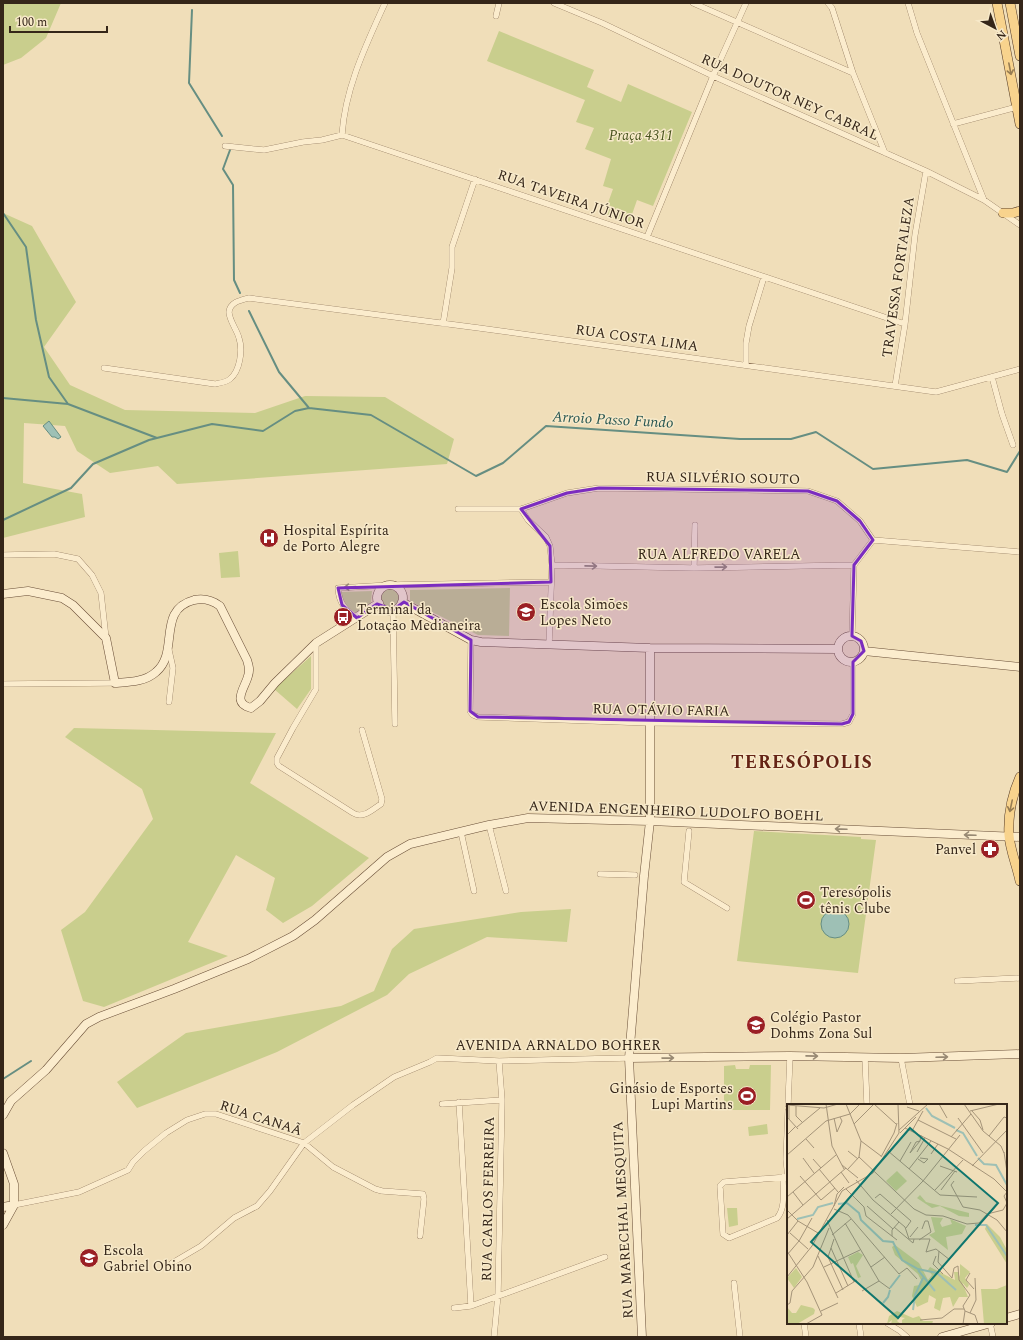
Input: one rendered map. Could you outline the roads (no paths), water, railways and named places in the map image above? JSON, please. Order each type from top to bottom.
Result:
[{"type":"main road","points":[[997,3],[1020,124]]},
{"type":"main road","points":[[1010,3],[1020,56]]},
{"type":"main road","points":[[1003,213],[1020,211]]},
{"type":"main road","points":[[1020,777],[1015,787],[1009,816],[1009,836],[1020,881]]},
{"type":"street","points":[[225,146],[264,150],[342,135],[343,114],[360,61],[385,3]]},
{"type":"street","points":[[496,16],[499,3]]},
{"type":"street","name":"RUA DOUTOR NEY CABRAL","points":[[554,3],[602,23],[714,76],[926,171],[984,200],[1020,226]]},
{"type":"street","points":[[693,3],[853,73]]},
{"type":"street","points":[[647,237],[746,3]]},
{"type":"street","points":[[828,3],[832,8],[853,73],[885,153]]},
{"type":"street","points":[[908,3],[917,34],[984,200]]},
{"type":"street","points":[[953,124],[1017,107]]},
{"type":"street","name":"RUA TAVEIRA JÚNIOR","points":[[342,135],[905,324]]},
{"type":"street","name":"TRAVESSA FORTALEZA","points":[[895,386],[905,324],[914,235],[926,171]]},
{"type":"street","points":[[443,324],[452,268],[452,247],[475,179]]},
{"type":"street","points":[[746,365],[746,343],[749,326],[764,277]]},
{"type":"street","name":"RUA COSTA LIMA","points":[[104,368],[215,384],[229,380],[236,372],[242,347],[229,312],[233,305],[238,301],[248,298],[936,392],[1020,369]]},
{"type":"street","points":[[992,377],[1002,414],[1013,445]]},
{"type":"street","name":"RUA SILVÉRIO SOUTO","points":[[458,509],[521,509],[567,493],[599,488],[808,491],[837,501],[860,522],[873,540]]},
{"type":"street","points":[[521,509],[528,520],[546,537],[550,546],[552,582],[549,644]]},
{"type":"street","points":[[694,525],[694,568]]},
{"type":"street","points":[[852,636],[854,565],[873,540],[1020,552]]},
{"type":"street","points":[[3,555],[54,554],[78,559],[92,575],[101,593],[106,638],[115,683]]},
{"type":"street","name":"RUA ALFREDO VARELA","points":[[552,566],[694,568],[854,565]]},
{"type":"street","points":[[357,618],[348,612],[342,605],[338,597],[338,588],[389,585],[552,582]]},
{"type":"street","points":[[393,585],[400,590],[403,598],[402,602],[393,610],[384,609],[377,600],[379,591],[385,586],[393,585]]},
{"type":"street","points":[[3,594],[28,591],[62,598],[78,610],[106,638]]},
{"type":"street","points":[[3,684],[115,683],[146,679],[157,672],[164,662],[168,648],[169,630],[172,618],[186,603],[201,599],[214,602],[220,606],[247,660],[250,668],[240,700],[243,704],[251,708],[260,701],[275,683],[316,643],[379,604]]},
{"type":"street","points":[[402,602],[471,640],[481,642],[650,648],[838,649]]},
{"type":"street","points":[[393,610],[395,724]]},
{"type":"street","points":[[852,636],[857,637],[864,646],[862,656],[853,662],[846,661],[840,656],[838,649],[840,642],[845,638],[852,636]]},
{"type":"street","name":"RUA OTÁVIO FARIA","points":[[471,640],[470,711],[473,715],[478,717],[649,722],[842,724],[849,722],[852,714],[853,662]]},
{"type":"street","points":[[316,643],[316,689],[277,758],[277,763],[279,766],[353,813],[358,816],[362,816],[381,804],[382,799],[362,730]]},
{"type":"street","points":[[168,648],[173,668],[169,702]]},
{"type":"street","name":"RUA MARECHAL MESQUITA","points":[[642,1337],[629,1058],[643,884],[650,821],[650,648]]},
{"type":"street","points":[[864,651],[1020,667]]},
{"type":"street","name":"AVENIDA ENGENHEIRO LUDOLFO BOEHL","points":[[3,1114],[11,1102],[46,1070],[86,1024],[99,1017],[248,959],[293,936],[315,920],[387,857],[410,844],[489,825],[528,818],[650,821],[1020,837]]},
{"type":"street","points":[[489,825],[506,891]]},
{"type":"street","points":[[689,831],[684,882],[727,908]]},
{"type":"street","points":[[461,832],[474,891]]},
{"type":"street","points":[[600,874],[635,875]]},
{"type":"street","points":[[957,981],[1020,978]]},
{"type":"street","name":"AVENIDA ARNALDO BOHRER","points":[[172,1263],[202,1246],[234,1218],[258,1206],[304,1143],[353,1105],[394,1077],[437,1058],[499,1061],[790,1056],[901,1058],[1020,1054]]},
{"type":"street","points":[[788,1104],[790,1056]]},
{"type":"street","points":[[865,1058],[867,1104]]},
{"type":"street","points":[[901,1058],[910,1104]]},
{"type":"street","name":"RUA CARLOS FERREIRA","points":[[494,1337],[498,1295],[502,1100],[499,1061]]},
{"type":"street","points":[[442,1104],[502,1100]]},
{"type":"street","points":[[459,1102],[471,1306]]},
{"type":"street","name":"RUA CANAÃ","points":[[14,1205],[79,1192],[128,1170],[133,1162],[166,1133],[187,1120],[205,1114],[216,1114],[304,1143],[333,1167],[375,1189],[382,1191],[423,1194],[424,1199],[420,1236]]},
{"type":"street","points":[[786,1178],[724,1182],[720,1186],[723,1234],[725,1237],[729,1238],[777,1218],[780,1215],[783,1208],[786,1178],[787,1135]]},
{"type":"street","points":[[3,1153],[14,1184],[14,1205],[3,1225]]},
{"type":"street","points":[[3,1207],[14,1205]]},
{"type":"street","points":[[454,1308],[471,1306],[605,1257]]},
{"type":"street","points":[[734,1283],[740,1337]]},
{"type":"street","points":[[1007,1318],[1020,1314]]},
{"type":"street","points":[[804,1324],[806,1337]]},
{"type":"street","points":[[858,1324],[861,1337]]},
{"type":"street","points":[[889,1324],[900,1331],[906,1337]]},
{"type":"street","points":[[942,1337],[987,1324]]},
{"type":"street","points":[[990,1324],[993,1337]]},
{"type":"water","points":[[49,421],[61,437],[58,439],[52,437],[43,426]]},
{"type":"water","points":[[835,910],[845,914],[849,924],[845,934],[835,938],[825,934],[821,924],[825,914]]},
{"type":"waterway","points":[[192,10],[189,83],[222,136]]},
{"type":"waterway","points":[[230,150],[223,169],[233,185],[234,280],[240,293]]},
{"type":"waterway","points":[[3,213],[26,247],[36,320],[49,377],[68,404]]},
{"type":"waterway","points":[[249,311],[279,372],[309,408]]},
{"type":"waterway","points":[[3,398],[68,404],[157,438]]},
{"type":"waterway","name":"Arroio Passo Fundo","points":[[3,520],[71,488],[93,464],[149,440],[212,424],[263,431],[295,411],[309,408],[371,415],[476,476],[503,463],[546,426],[740,439],[791,439],[816,432],[873,469],[967,460],[1007,472],[1020,451]]},
{"type":"waterway","points":[[3,1079],[31,1061]]},
{"type":"place","name":"Hospital Espírita de Porto Alegre","points":[[269,538]]},
{"type":"place","name":"Escola Simões Lopes Neto","points":[[526,612]]},
{"type":"place","name":"Terminal da Lotação Medianeira","points":[[343,617]]},
{"type":"place","name":"Panvel","points":[[990,849]]},
{"type":"place","name":"Teresópolis tênis Clube","points":[[806,900]]},
{"type":"place","name":"Colégio Pastor Dohms Zona Sul","points":[[756,1025]]},
{"type":"place","name":"Ginásio de Esportes Lupi Martins","points":[[747,1096]]},
{"type":"place","name":"Escola Gabriel Obino","points":[[89,1258]]},
{"type":"district","name":"TERESÓPOLIS","points":[[802,762]]},
{"type":"park label","name":"Praça 4311","points":[[641,135]]}]
